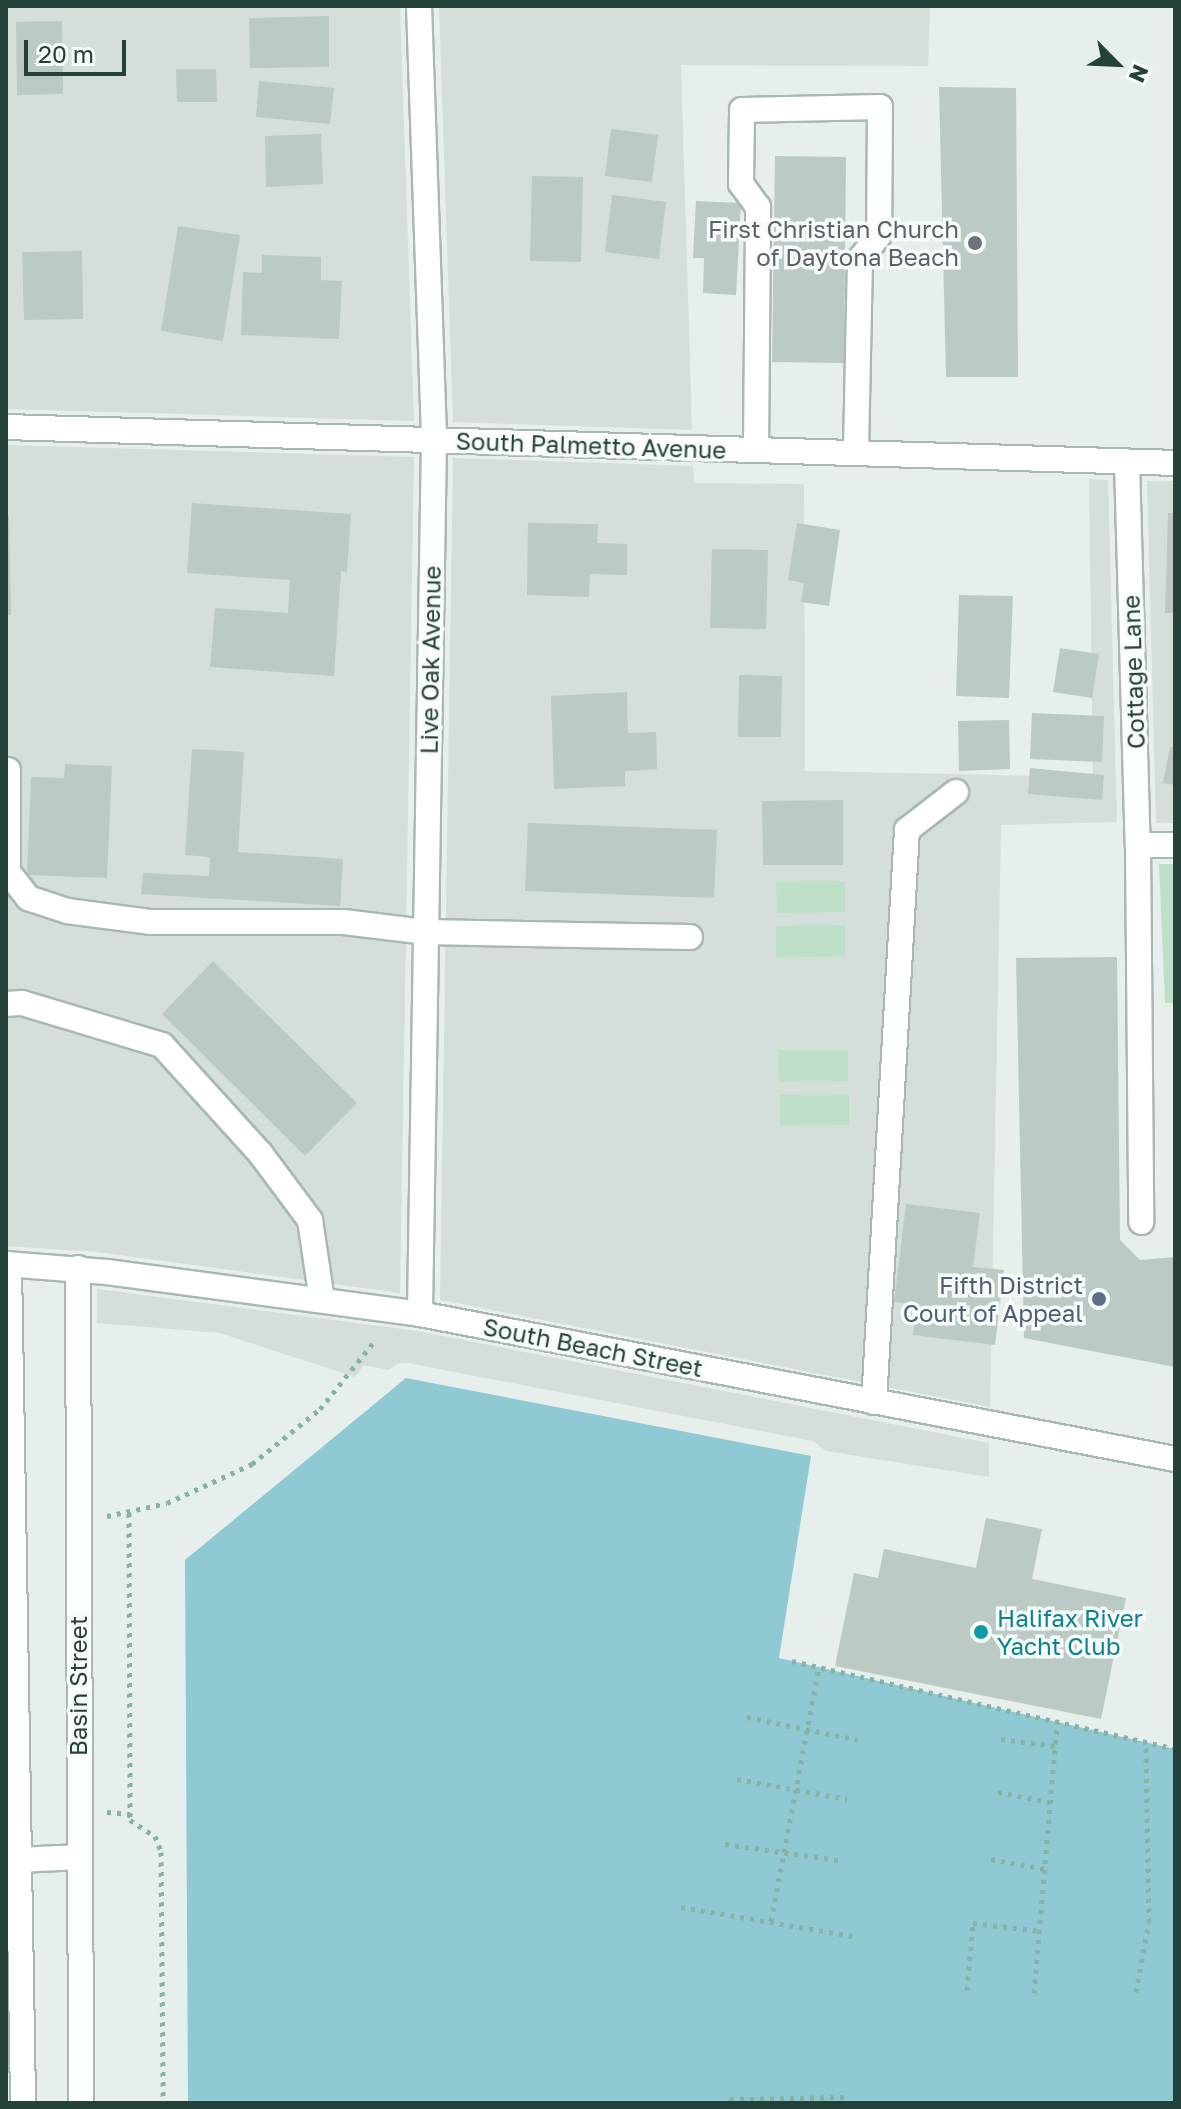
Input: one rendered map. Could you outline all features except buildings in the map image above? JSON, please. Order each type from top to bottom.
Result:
[{"type":"street","name":"Live Oak Avenue","points":[[419,6],[434,440],[420,1314]]},
{"type":"street","points":[[756,450],[758,207],[741,184],[742,110],[880,107],[879,235],[860,259],[856,453]]},
{"type":"street","name":"South Palmetto Avenue","points":[[6,427],[1175,463]]},
{"type":"street","name":"Cottage Lane","points":[[1127,463],[1138,845],[1141,1222]]},
{"type":"street","points":[[8,770],[8,872],[28,898],[67,911],[151,922],[344,922],[426,932],[690,937]]},
{"type":"street","points":[[874,1402],[907,830],[956,792]]},
{"type":"street","points":[[1138,845],[1175,845]]},
{"type":"street","points":[[6,1004],[22,1003],[162,1045],[260,1153],[310,1220],[322,1300]]},
{"type":"street","points":[[8,1264],[23,2103]]},
{"type":"street","name":"South Beach Street","points":[[8,1264],[78,1268],[420,1314],[1175,1459]]},
{"type":"street","name":"Basin Street","points":[[78,1268],[81,2103]]},
{"type":"street","points":[[20,1860],[79,1857]]},
{"type":"path","points":[[94,1517],[129,1513],[202,1489],[252,1464],[320,1409],[373,1343]]},
{"type":"path","points":[[129,1513],[130,1820],[155,1836],[161,1852],[163,2103]]},
{"type":"path","points":[[792,1661],[1175,1749]]},
{"type":"path","points":[[771,1921],[819,1667]]},
{"type":"path","points":[[747,1717],[858,1740]]},
{"type":"path","points":[[1034,1993],[1057,1722]]},
{"type":"path","points":[[1001,1739],[1055,1746]]},
{"type":"path","points":[[1136,1992],[1149,1922],[1146,1742]]},
{"type":"path","points":[[737,1779],[847,1799]]},
{"type":"path","points":[[998,1792],[1050,1802]]},
{"type":"path","points":[[725,1844],[838,1860]]},
{"type":"path","points":[[991,1859],[1045,1869]]},
{"type":"path","points":[[681,1907],[853,1936]]},
{"type":"path","points":[[967,1990],[973,1923],[1040,1931]]},
{"type":"path","points":[[730,2103],[730,2099],[849,2097]]},
{"type":"shaded area","points":[[6,6],[400,6],[414,421],[6,409]]},
{"type":"shaded area","points":[[439,6],[930,6],[928,66],[681,65],[692,430],[453,422]]},
{"type":"shaded area","points":[[6,445],[414,457],[400,1293],[97,1252],[6,1246]]},
{"type":"shaded area","points":[[453,458],[693,466],[694,483],[804,484],[805,771],[1093,777],[1089,479],[1108,480],[1117,822],[1001,825],[990,1407],[440,1300]]},
{"type":"shaded area","points":[[1147,481],[1175,481],[1175,823],[1156,823]]},
{"type":"shaded area","points":[[97,1289],[418,1331],[989,1443],[989,1477],[826,1451],[813,1441],[408,1363],[398,1363],[389,1370],[364,1365],[355,1377],[220,1333],[97,1323]]},
{"type":"green space","points":[[1159,864],[1175,864],[1175,1003],[1165,1003]]},
{"type":"green space","points":[[845,881],[845,912],[777,913],[776,882]]},
{"type":"green space","points":[[845,925],[845,956],[776,958],[776,926]]},
{"type":"green space","points":[[778,1050],[848,1050],[848,1081],[779,1082]]},
{"type":"green space","points":[[849,1094],[849,1125],[780,1126],[780,1095]]},
{"type":"water","points":[[406,1378],[811,1456],[779,1658],[1175,1749],[1175,2103],[188,2103],[185,1560]]},
{"type":"place","name":"First Christian Church of Daytona Beach","points":[[975,243]]},
{"type":"place","name":"Fifth District Court of Appeal","points":[[1099,1299]]},
{"type":"place","name":"Halifax River Yacht Club","points":[[981,1632]]}]
